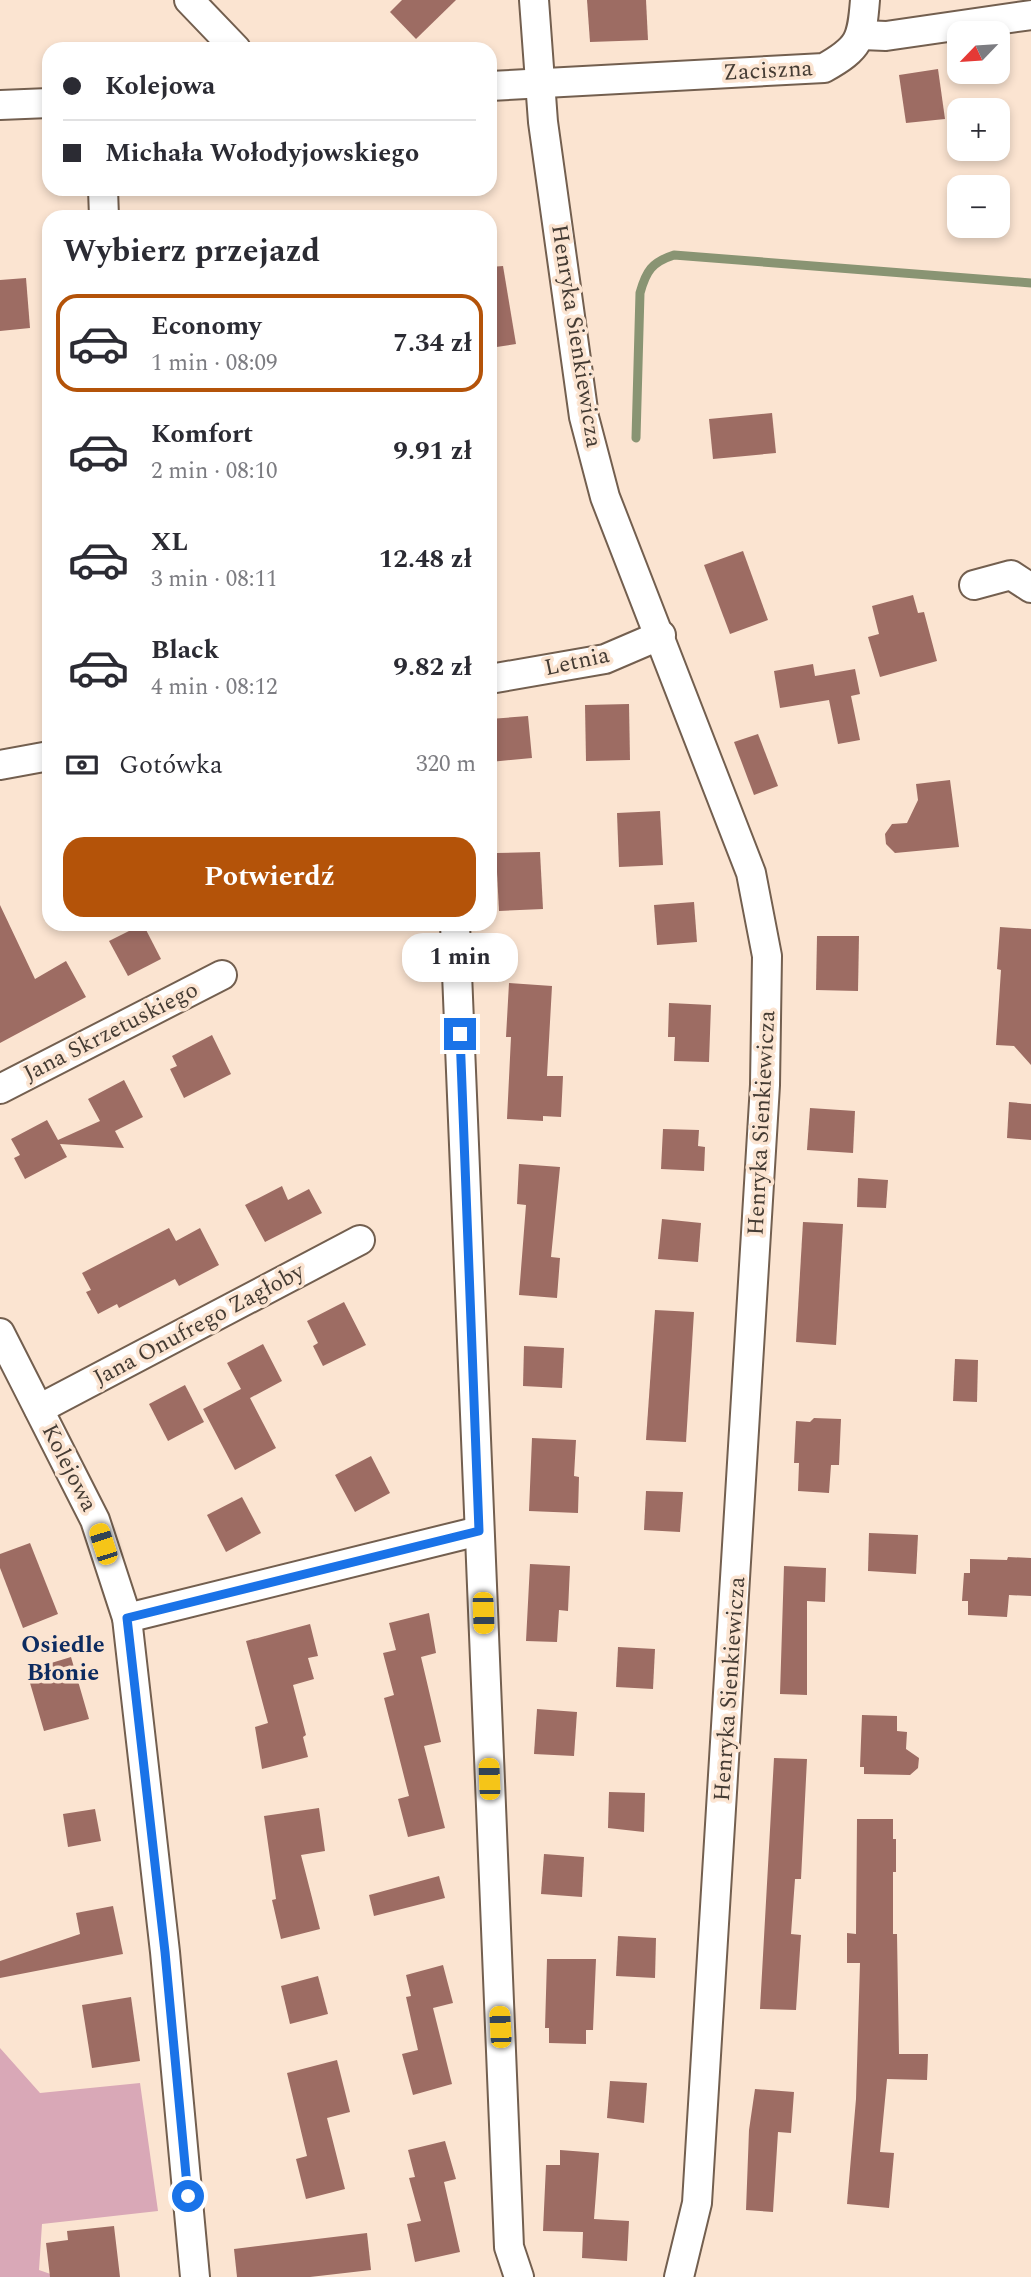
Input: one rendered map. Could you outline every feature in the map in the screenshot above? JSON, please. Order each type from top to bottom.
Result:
[{"type":"street","points":[[189,0],[229,42]]},
{"type":"street","name":"Henryka Sienkiewicza","points":[[534,0],[539,85],[584,417],[605,497],[661,635],[751,873],[767,956],[768,1003],[732,1664],[698,2189],[679,2277]]},
{"type":"street","points":[[865,0],[862,36],[886,36],[1031,15]]},
{"type":"street","name":"Zaciszna","points":[[497,86],[824,68],[849,54],[862,36]]},
{"type":"street","points":[[0,105],[42,103]]},
{"type":"street","points":[[974,585],[1011,575],[1031,588]]},
{"type":"street","name":"Letnia","points":[[497,678],[605,659],[661,635]]},
{"type":"street","points":[[0,765],[42,757]]},
{"type":"street","points":[[455,931],[509,2247],[519,2277]]},
{"type":"street","name":"Jana Skrzetuskiego","points":[[0,1089],[222,975]]},
{"type":"street","name":"Jana Onufrego Zagłoby","points":[[39,1409],[360,1240]]},
{"type":"street","name":"Kolejowa","points":[[0,1333],[95,1520],[127,1618],[165,1952],[195,2277]]},
{"type":"street","points":[[127,1618],[479,1531]]},
{"type":"shaded area","points":[[0,2048],[40,2093],[140,2083],[158,2211],[42,2224],[39,2270],[59,2277],[0,2277]]},
{"type":"building","points":[[402,0],[456,0],[416,39],[390,12]]},
{"type":"building","points":[[587,0],[646,0],[648,40],[590,42]]},
{"type":"building","points":[[938,69],[945,119],[906,123],[899,75]]},
{"type":"building","points":[[497,266],[503,266],[516,344],[497,347]]},
{"type":"building","points":[[26,278],[30,328],[0,331],[0,280]]},
{"type":"building","points":[[772,413],[776,453],[713,459],[709,419]]},
{"type":"building","points":[[743,551],[768,620],[730,634],[704,565]]},
{"type":"building","points":[[913,595],[918,613],[924,612],[937,661],[880,677],[868,637],[879,634],[872,606]]},
{"type":"building","points":[[813,664],[815,676],[855,669],[860,694],[851,696],[860,740],[838,744],[829,700],[780,708],[774,671]]},
{"type":"building","points":[[629,704],[630,760],[586,761],[585,705]]},
{"type":"building","points":[[528,716],[532,758],[497,761],[497,718]]},
{"type":"building","points":[[758,734],[778,786],[754,795],[734,742]]},
{"type":"building","points":[[950,780],[959,847],[895,853],[886,844],[885,834],[892,824],[907,823],[918,800],[916,784]]},
{"type":"building","points":[[660,811],[663,865],[619,867],[617,813]]},
{"type":"building","points":[[540,852],[543,909],[499,911],[497,853]]},
{"type":"building","points":[[694,902],[697,942],[657,945],[654,905]]},
{"type":"building","points":[[0,905],[35,979],[66,961],[86,997],[0,1043]]},
{"type":"building","points":[[1000,927],[1031,929],[1031,1065],[1014,1046],[996,1045],[1001,970],[997,969]]},
{"type":"building","points":[[129,931],[147,931],[161,959],[128,976],[109,941]]},
{"type":"building","points":[[817,936],[859,936],[858,991],[816,990]]},
{"type":"building","points":[[509,983],[552,986],[547,1076],[563,1076],[561,1117],[543,1116],[543,1121],[507,1119],[511,1037],[506,1037]]},
{"type":"building","points":[[669,1003],[711,1005],[709,1062],[674,1061],[675,1037],[668,1037]]},
{"type":"building","points":[[212,1035],[231,1074],[184,1098],[170,1069],[177,1066],[172,1056]]},
{"type":"building","points":[[124,1080],[143,1117],[115,1131],[124,1148],[60,1144],[67,1157],[25,1179],[14,1158],[20,1155],[11,1139],[47,1120],[58,1140],[100,1121],[88,1099]]},
{"type":"building","points":[[1009,1102],[1031,1104],[1031,1140],[1007,1138]]},
{"type":"building","points":[[810,1108],[855,1111],[853,1153],[807,1150]]},
{"type":"building","points":[[663,1129],[699,1130],[698,1146],[705,1147],[704,1171],[661,1169]]},
{"type":"building","points":[[519,1164],[560,1167],[551,1257],[560,1258],[557,1298],[519,1295],[526,1205],[517,1204]]},
{"type":"building","points":[[858,1178],[888,1180],[886,1208],[857,1207]]},
{"type":"building","points":[[282,1186],[288,1200],[309,1189],[322,1213],[265,1242],[245,1205]]},
{"type":"building","points":[[662,1219],[701,1223],[698,1262],[658,1259]]},
{"type":"building","points":[[803,1222],[843,1224],[836,1345],[796,1342]]},
{"type":"building","points":[[169,1228],[176,1241],[200,1228],[219,1265],[179,1286],[175,1279],[119,1308],[117,1304],[98,1314],[86,1292],[91,1290],[82,1273]]},
{"type":"building","points":[[344,1302],[366,1345],[323,1366],[313,1346],[318,1343],[307,1321]]},
{"type":"building","points":[[655,1310],[694,1312],[686,1442],[646,1440]]},
{"type":"building","points":[[263,1344],[282,1381],[250,1398],[276,1448],[235,1470],[203,1409],[241,1389],[227,1363]]},
{"type":"building","points":[[524,1346],[564,1348],[562,1388],[523,1386]]},
{"type":"building","points":[[955,1359],[978,1360],[977,1402],[953,1401]]},
{"type":"building","points":[[185,1385],[204,1422],[168,1441],[149,1404]]},
{"type":"building","points":[[814,1418],[841,1419],[839,1465],[831,1465],[829,1493],[798,1491],[799,1463],[794,1463],[796,1421],[810,1422]]},
{"type":"building","points":[[532,1438],[576,1440],[574,1476],[579,1477],[578,1513],[529,1511]]},
{"type":"building","points":[[371,1456],[390,1493],[355,1512],[335,1475]]},
{"type":"building","points":[[646,1491],[683,1492],[680,1532],[644,1530]]},
{"type":"building","points":[[242,1497],[261,1533],[226,1552],[207,1515]]},
{"type":"building","points":[[869,1533],[918,1535],[916,1574],[868,1571]]},
{"type":"building","points":[[30,1543],[58,1614],[23,1628],[0,1568],[0,1554]]},
{"type":"building","points":[[1008,1557],[1031,1558],[1031,1596],[1009,1595],[1007,1617],[968,1615],[968,1601],[962,1601],[964,1573],[970,1573],[970,1559],[1007,1560]]},
{"type":"building","points":[[530,1564],[570,1566],[568,1611],[559,1610],[557,1642],[526,1641]]},
{"type":"building","points":[[784,1566],[826,1568],[825,1602],[807,1601],[807,1695],[780,1694]]},
{"type":"building","points":[[429,1613],[436,1653],[421,1657],[441,1742],[424,1746],[445,1828],[408,1837],[398,1799],[409,1796],[384,1698],[394,1695],[383,1653],[396,1650],[389,1623]]},
{"type":"building","points":[[310,1624],[318,1656],[308,1658],[314,1679],[293,1685],[306,1735],[303,1737],[308,1757],[262,1769],[255,1727],[268,1723],[246,1641]]},
{"type":"building","points":[[618,1647],[655,1649],[653,1689],[616,1687]]},
{"type":"building","points":[[71,1657],[89,1719],[44,1731],[30,1683],[42,1680],[38,1667]]},
{"type":"building","points":[[537,1709],[577,1712],[574,1756],[534,1754]]},
{"type":"building","points":[[862,1715],[897,1716],[897,1731],[907,1732],[906,1749],[919,1758],[918,1768],[910,1775],[864,1774],[864,1767],[860,1767]]},
{"type":"building","points":[[774,1758],[807,1759],[801,1879],[795,1879],[791,1934],[801,1935],[796,2010],[760,2009]]},
{"type":"building","points":[[609,1792],[645,1793],[644,1832],[608,1828]]},
{"type":"building","points":[[319,1808],[325,1851],[301,1855],[320,1929],[281,1939],[272,1900],[276,1899],[264,1816]]},
{"type":"building","points":[[95,1809],[101,1841],[68,1847],[63,1814]]},
{"type":"building","points":[[857,1819],[893,1819],[896,1872],[893,1872],[893,1934],[897,1934],[899,2054],[928,2054],[927,2080],[887,2079],[880,2152],[894,2153],[889,2208],[847,2204],[856,2099],[860,1963],[847,1963],[847,1933],[856,1934]]},
{"type":"building","points":[[544,1854],[584,1857],[582,1897],[541,1894]]},
{"type":"building","points":[[439,1876],[445,1898],[374,1916],[369,1895]]},
{"type":"building","points":[[113,1906],[123,1954],[0,1978],[0,1961],[80,1934],[76,1913]]},
{"type":"building","points":[[618,1936],[656,1938],[655,1978],[616,1976]]},
{"type":"building","points":[[547,1959],[596,1959],[593,2030],[586,2030],[586,2044],[549,2043],[549,2028],[545,2028]]},
{"type":"building","points":[[443,1965],[453,2003],[433,2008],[452,2084],[413,2095],[402,2054],[418,2050],[406,1997],[411,1996],[406,1975]]},
{"type":"building","points":[[318,1976],[328,2014],[290,2024],[281,1986]]},
{"type":"building","points":[[131,1997],[140,2061],[92,2068],[82,2005]]},
{"type":"building","points":[[337,2060],[350,2112],[327,2118],[345,2189],[306,2199],[296,2159],[307,2156],[287,2073]]},
{"type":"building","points":[[610,2081],[647,2083],[644,2123],[607,2118]]},
{"type":"building","points":[[755,2089],[794,2092],[791,2133],[778,2132],[773,2212],[746,2210],[749,2130]]},
{"type":"building","points":[[445,2141],[456,2179],[444,2182],[460,2252],[415,2262],[407,2224],[421,2221],[409,2178],[415,2177],[408,2150]]},
{"type":"building","points":[[560,2150],[599,2153],[594,2219],[629,2221],[627,2261],[582,2258],[583,2232],[543,2231],[546,2165],[560,2165]]},
{"type":"building","points":[[114,2226],[120,2277],[50,2277],[46,2243],[68,2240],[67,2231]]},
{"type":"building","points":[[367,2233],[371,2270],[310,2277],[237,2277],[234,2249]]},
{"type":"waterway","points":[[636,438],[640,293],[651,268],[666,258],[674,255],[1031,283]]},
{"type":"district","name":"Osiedle Błonie","points":[[63,1659]]},
{"type":"route","points":[[188,2196],[165,1952],[127,1618],[479,1531],[460,1034]]}]
